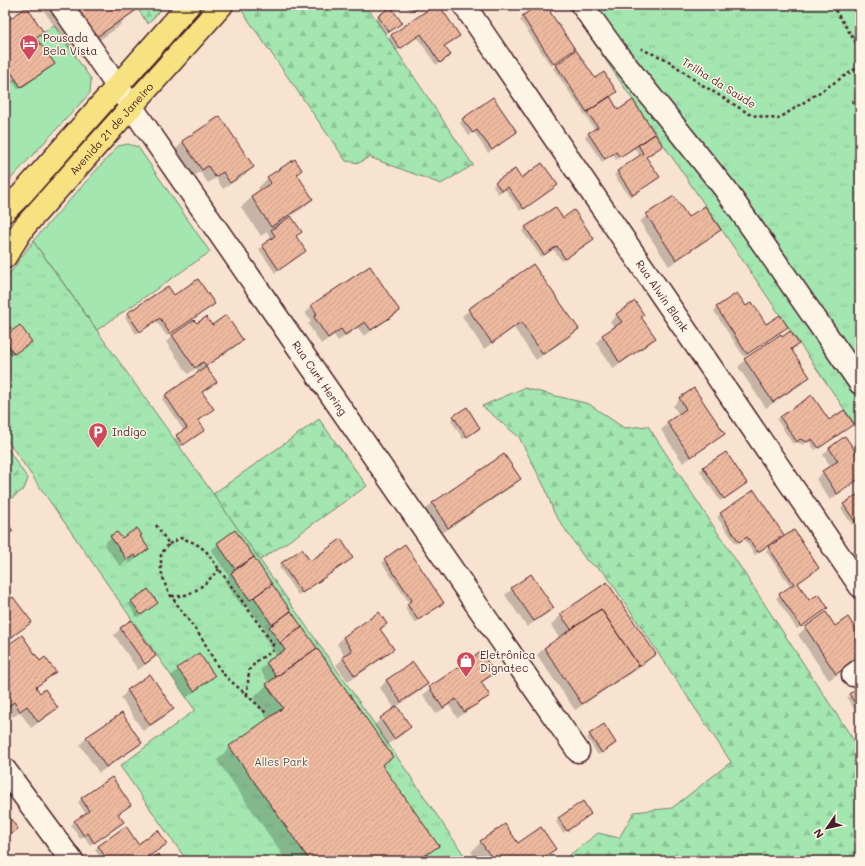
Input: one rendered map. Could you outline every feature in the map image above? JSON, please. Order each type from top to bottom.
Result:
[{"type":"main road","points":[[5,211],[22,194],[189,5]]},
{"type":"main road","name":"Avenida 21 de Janeiro","points":[[5,256],[24,227],[222,5]]},
{"type":"street","name":"Rua Curt Hering","points":[[61,5],[578,751]]},
{"type":"street","name":"Rua Alwin Blank","points":[[464,5],[860,586]]},
{"type":"street","points":[[582,5],[617,54],[725,189],[860,383]]},
{"type":"street","points":[[5,770],[72,861]]},
{"type":"path","points":[[832,5],[860,49]]},
{"type":"path","name":"Trilha da Saúde","points":[[638,46],[643,50],[666,59],[696,81],[751,115],[778,119],[860,66]]},
{"type":"path","points":[[852,103],[860,92]]},
{"type":"path","points":[[5,322],[12,331]]},
{"type":"path","points":[[156,525],[169,544]]},
{"type":"path","points":[[247,694],[249,670],[258,660],[272,652],[273,644],[206,551],[195,543],[181,538],[169,544],[161,554],[161,571],[166,587],[203,640],[218,667],[226,677],[247,694],[267,714]]},
{"type":"path","points":[[171,596],[185,595],[198,588],[209,581],[219,569]]},
{"type":"green space","points":[[135,5],[165,5],[148,24]]},
{"type":"green space","points":[[201,5],[208,5],[161,59],[157,55]]},
{"type":"green space","points":[[242,5],[366,5],[473,165],[441,184],[369,157],[359,163],[346,161],[240,8]]},
{"type":"green space","points":[[568,5],[860,5],[860,432]]},
{"type":"green space","points":[[54,25],[91,79],[90,93],[5,185],[5,86],[16,79],[22,87],[55,64],[36,38]]},
{"type":"green space","points":[[100,119],[105,123],[23,216],[18,211]]},
{"type":"green space","points":[[128,144],[138,147],[210,252],[97,330],[33,241],[118,146]]},
{"type":"green space","name":"Alles Park","points":[[33,241],[307,627],[468,861],[187,861],[120,766],[195,710],[5,437],[5,280]]},
{"type":"green space","points":[[524,388],[589,404],[624,428],[648,426],[860,750],[860,861],[562,861],[598,833],[619,838],[634,812],[672,808],[731,762],[605,573],[586,560],[554,513],[546,490],[519,437],[482,406]]},
{"type":"green space","points":[[319,419],[367,486],[260,560],[213,494]]},
{"type":"green space","points":[[5,446],[28,479],[24,489],[5,502]]},
{"type":"building","points":[[72,5],[135,5],[138,9],[95,38]]},
{"type":"building","points":[[391,5],[400,5],[394,9]]},
{"type":"building","points":[[411,5],[421,5],[414,10]]},
{"type":"building","points":[[435,5],[439,5],[460,36],[444,46],[451,55],[440,63],[421,34],[400,49],[391,35]]},
{"type":"building","points":[[538,5],[560,5],[550,12],[575,49],[554,64],[522,16]]},
{"type":"building","points":[[27,7],[44,33],[36,38],[55,64],[21,87],[5,63],[5,22]]},
{"type":"building","points":[[391,7],[402,23],[389,32],[378,16]]},
{"type":"building","points":[[576,50],[595,78],[604,72],[617,92],[587,112],[556,65]]},
{"type":"building","points":[[610,96],[618,110],[633,100],[655,134],[620,157],[616,152],[605,159],[588,133],[598,127],[587,112]]},
{"type":"building","points":[[493,97],[517,132],[492,150],[477,130],[473,133],[462,119]]},
{"type":"building","points":[[220,116],[254,167],[230,183],[223,172],[215,177],[208,166],[202,170],[182,141]]},
{"type":"building","points":[[655,134],[663,146],[646,157],[660,177],[633,195],[617,171],[643,153],[638,145]]},
{"type":"building","points":[[295,159],[302,170],[297,174],[313,199],[271,227],[251,196],[271,183],[267,177]]},
{"type":"building","points":[[542,163],[558,185],[524,209],[508,187],[502,191],[495,182],[515,169],[521,178]]},
{"type":"building","points":[[674,196],[688,217],[705,206],[721,230],[676,260],[646,214]]},
{"type":"building","points":[[555,207],[563,218],[574,210],[594,239],[565,259],[557,246],[544,255],[525,227]]},
{"type":"building","points":[[291,216],[302,232],[296,236],[306,251],[279,270],[262,245],[275,236],[271,230]]},
{"type":"building","points":[[533,264],[579,329],[543,354],[521,322],[492,343],[468,309]]},
{"type":"building","points":[[370,266],[400,311],[371,330],[365,322],[345,335],[341,329],[328,338],[314,317],[317,314],[311,305]]},
{"type":"building","points":[[198,279],[215,304],[170,334],[160,318],[140,332],[127,313],[168,286],[174,295]]},
{"type":"building","points":[[737,293],[746,306],[752,302],[766,324],[780,315],[788,327],[747,354],[716,307]]},
{"type":"building","points":[[635,301],[644,315],[641,317],[656,338],[620,363],[602,335],[622,322],[616,314]]},
{"type":"building","points":[[226,315],[243,340],[206,366],[203,362],[195,368],[172,335],[194,320],[197,323],[206,317],[212,325]]},
{"type":"building","points":[[20,325],[32,342],[14,354],[5,340],[5,336]]},
{"type":"building","points":[[790,331],[799,344],[791,349],[810,377],[773,402],[744,359],[781,334],[782,337]]},
{"type":"building","points":[[206,367],[217,382],[202,392],[214,409],[198,420],[205,430],[183,445],[176,435],[187,428],[165,395]]},
{"type":"building","points":[[694,388],[725,434],[691,457],[667,422],[686,409],[679,398]]},
{"type":"building","points":[[812,395],[829,420],[844,410],[854,424],[819,448],[812,439],[807,442],[800,439],[797,442],[780,417]]},
{"type":"building","points":[[467,407],[480,428],[467,437],[453,416]]},
{"type":"building","points":[[845,436],[860,458],[860,478],[837,494],[822,471],[838,461],[829,448]]},
{"type":"building","points":[[726,452],[747,483],[724,499],[703,467]]},
{"type":"building","points":[[504,454],[521,479],[448,528],[432,503]]},
{"type":"building","points":[[754,490],[784,535],[758,552],[747,537],[739,542],[720,513]]},
{"type":"building","points":[[860,493],[860,520],[856,523],[843,504]]},
{"type":"building","points":[[5,520],[13,531],[5,537]]},
{"type":"building","points":[[137,528],[142,535],[140,536],[149,549],[136,558],[134,555],[127,560],[110,536],[117,532],[122,538]]},
{"type":"building","points":[[235,530],[254,557],[235,569],[217,543]]},
{"type":"building","points":[[794,530],[819,568],[798,583],[809,600],[819,594],[828,608],[801,627],[779,594],[794,584],[768,547]]},
{"type":"building","points":[[341,539],[353,558],[302,593],[281,563],[302,549],[310,561]]},
{"type":"building","points":[[405,544],[444,603],[418,620],[407,604],[412,600],[384,559]]},
{"type":"building","points":[[254,557],[272,584],[250,600],[231,573]]},
{"type":"building","points":[[531,574],[554,608],[534,621],[511,588]]},
{"type":"building","points":[[607,582],[656,654],[639,666],[601,609],[571,629],[560,614]]},
{"type":"building","points":[[272,584],[291,611],[272,625],[254,597]]},
{"type":"building","points":[[148,589],[158,603],[141,615],[131,601]]},
{"type":"building","points":[[5,596],[8,600],[13,597],[32,622],[5,642]]},
{"type":"building","points":[[601,609],[639,666],[582,704],[544,648]]},
{"type":"building","points":[[291,611],[302,627],[280,643],[269,627]]},
{"type":"building","points":[[379,612],[387,624],[380,629],[394,649],[355,676],[342,657],[352,651],[343,637]]},
{"type":"building","points":[[826,612],[835,626],[848,617],[860,636],[860,658],[836,674],[805,627]]},
{"type":"building","points":[[131,620],[156,656],[145,664],[120,628]]},
{"type":"building","points":[[302,627],[317,648],[276,677],[266,662],[285,650],[280,643]]},
{"type":"building","points":[[22,635],[40,661],[45,657],[56,672],[36,687],[40,693],[45,689],[58,708],[38,722],[27,706],[20,711],[14,702],[5,709],[5,656],[7,654],[5,652],[5,647]]},
{"type":"building","points":[[317,648],[393,757],[382,765],[439,846],[417,861],[310,861],[229,746],[283,708],[266,684]]},
{"type":"building","name":"Eletrônica Dignatec","points":[[481,652],[495,673],[481,682],[490,696],[464,712],[456,699],[443,708],[429,687]]},
{"type":"building","points":[[199,653],[215,676],[194,691],[177,668]]},
{"type":"building","points":[[413,662],[428,684],[401,702],[386,680]]},
{"type":"building","points":[[150,674],[174,709],[150,725],[127,690]]},
{"type":"building","points":[[860,687],[860,710],[849,694]]},
{"type":"building","points":[[397,706],[411,727],[394,739],[380,718]]},
{"type":"building","points":[[122,713],[142,743],[106,767],[86,737]]},
{"type":"building","points":[[604,724],[616,743],[602,753],[589,734]]},
{"type":"building","points":[[112,777],[131,805],[118,814],[124,822],[94,843],[88,833],[84,836],[74,821],[89,811],[81,798]]},
{"type":"building","points":[[583,801],[591,814],[567,831],[558,818]]},
{"type":"building","points":[[5,811],[18,829],[5,838]]},
{"type":"building","points":[[505,824],[518,843],[541,827],[556,849],[538,861],[533,861],[530,857],[525,861],[494,861],[480,841]]},
{"type":"building","points":[[126,826],[138,844],[158,830],[167,844],[142,861],[108,861],[98,846]]},
{"type":"building","points":[[158,854],[163,861],[147,861]]},
{"type":"place","name":"Pousada Bela Vista","points":[[29,61]]},
{"type":"place","name":"Indigo","points":[[98,449]]},
{"type":"place","name":"Eletrônica Dignatec","points":[[466,678]]}]
